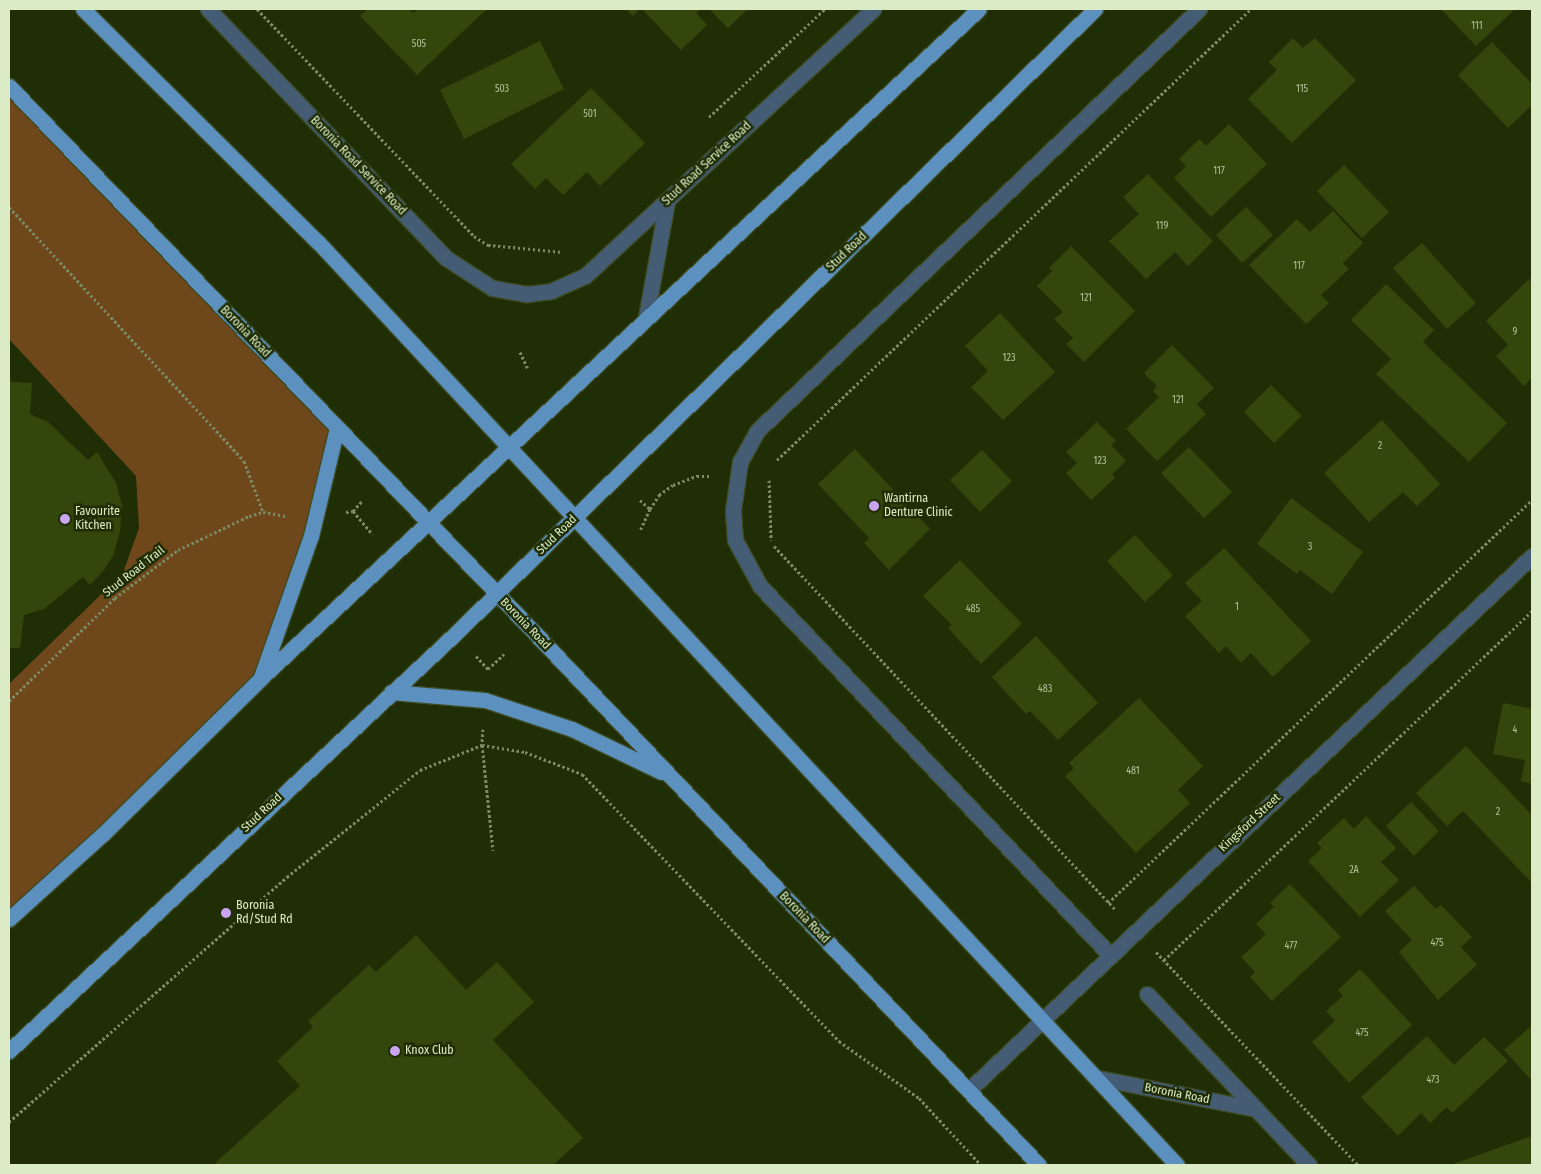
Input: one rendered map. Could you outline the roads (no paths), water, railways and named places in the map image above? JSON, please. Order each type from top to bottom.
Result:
[{"type":"main road","points":[[83,9],[318,242],[510,446],[685,638],[1043,1019],[1177,1165]]},
{"type":"main road","points":[[9,919],[104,833],[261,678],[428,524],[646,317],[979,9]]},
{"type":"main road","name":"Stud Road","points":[[9,1051],[496,594],[1095,9]]},
{"type":"main road","name":"Boronia Road","points":[[9,86],[1039,1165]]},
{"type":"main road","points":[[261,678],[311,536],[337,428]]},
{"type":"main road","points":[[391,692],[485,700],[572,729],[669,776]]},
{"type":"street","name":"Boronia Road Service Road","points":[[208,9],[435,247],[478,281],[506,292],[527,294]]},
{"type":"street","name":"Stud Road Service Road","points":[[527,294],[551,291],[585,276],[873,9]]},
{"type":"street","points":[[1111,956],[760,586],[735,540],[733,510],[740,462],[757,431],[1199,9]]},
{"type":"street","points":[[646,317],[667,201]]},
{"type":"street","name":"Kingsford Street","points":[[969,1090],[1532,556]]},
{"type":"street","points":[[1147,994],[1309,1165]]},
{"type":"street","name":"Boronia Road","points":[[1098,1078],[1256,1109]]},
{"type":"place","name":"Wantirna Denture Clinic","points":[[874,506]]},
{"type":"place","name":"Favourite Kitchen","points":[[65,519]]},
{"type":"place","name":"Boronia Rd/Stud Rd","points":[[226,913]]},
{"type":"place","name":"Knox Club","points":[[395,1051]]}]
